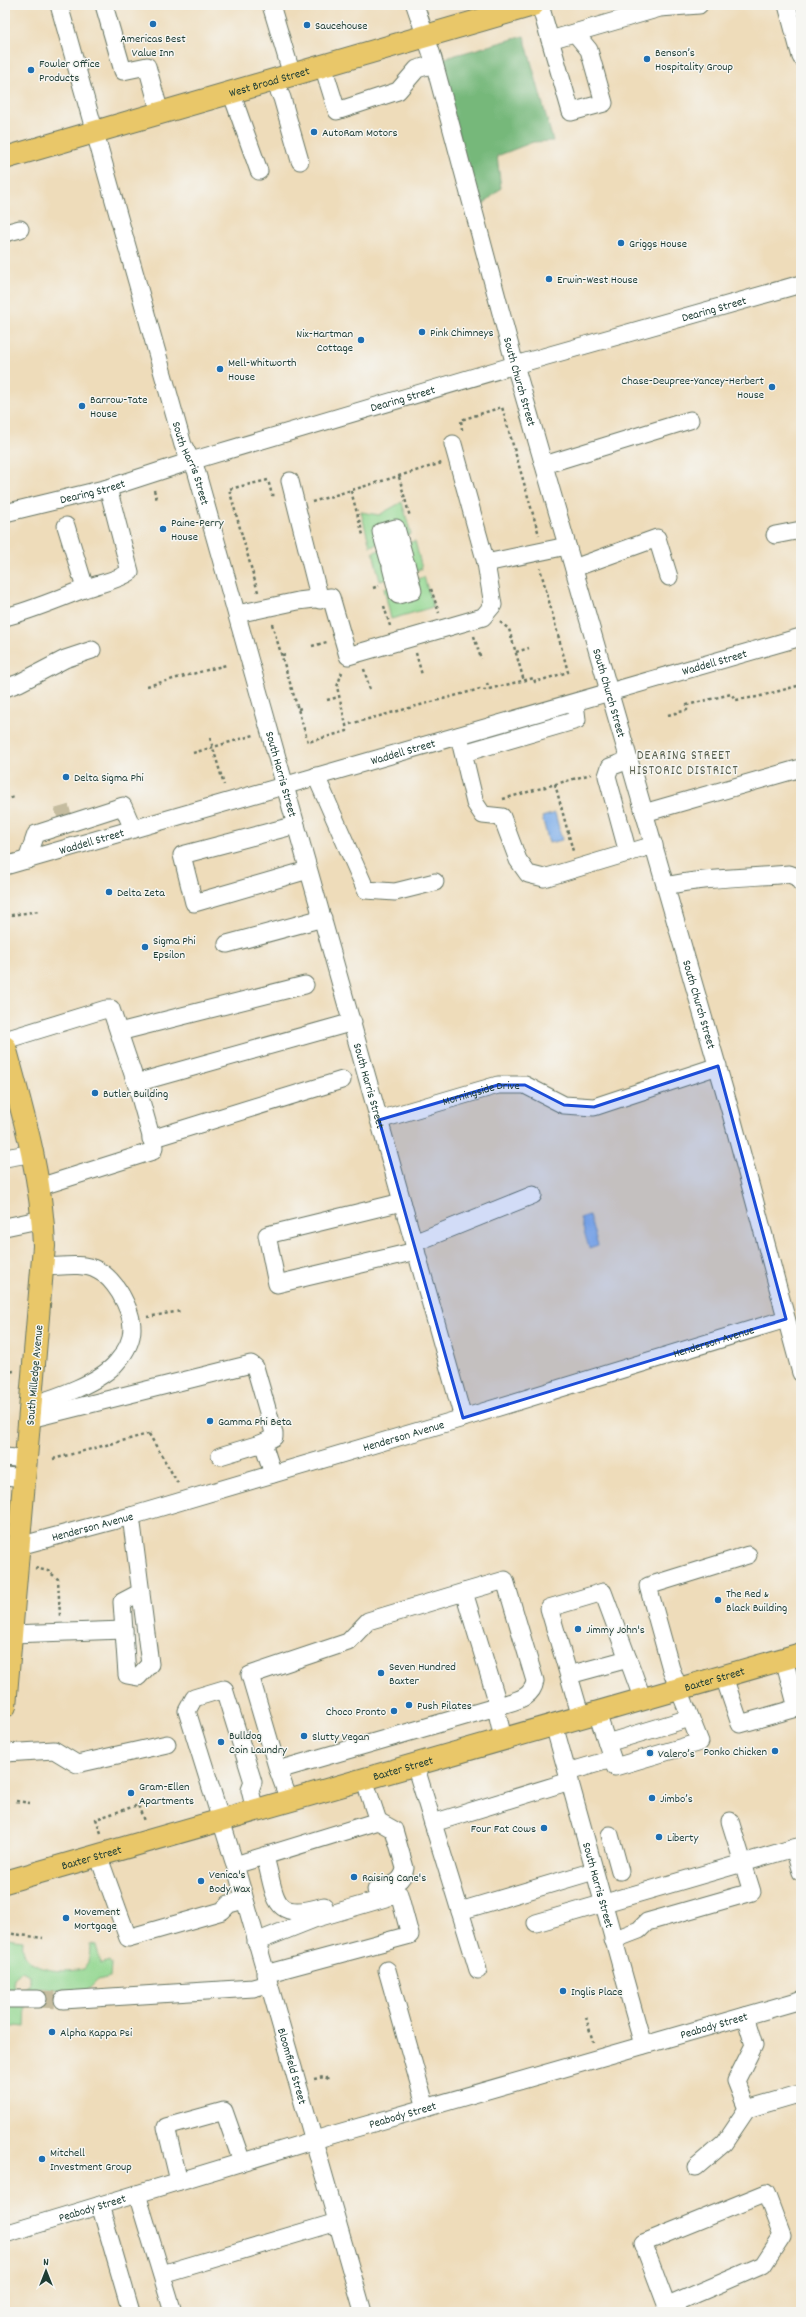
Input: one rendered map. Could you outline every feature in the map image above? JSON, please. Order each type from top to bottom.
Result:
[{"type":"main road","name":"West Broad Street","points":[[5,158],[424,37],[485,12],[532,5]]},
{"type":"main road","name":"South Milledge Avenue","points":[[5,1047],[34,1153],[43,1219],[43,1267],[31,1412],[19,1471],[19,1546],[10,1622],[5,1706]]},
{"type":"main road","name":"Baxter Street","points":[[5,1882],[792,1657]]},
{"type":"street","name":"South Harris Street","points":[[59,5],[183,445],[196,470],[308,870],[353,1022],[463,1418]]},
{"type":"street","points":[[104,5],[123,71],[146,66],[160,113]]},
{"type":"street","points":[[271,5],[283,78],[282,98],[300,162]]},
{"type":"street","name":"South Church Street","points":[[415,5],[424,37],[434,64],[515,365],[718,1066],[801,1373]]},
{"type":"street","points":[[540,5],[571,112],[604,103],[589,50],[575,33]]},
{"type":"street","points":[[550,40],[659,6],[698,5]]},
{"type":"street","points":[[787,5],[801,57]]},
{"type":"street","points":[[323,66],[337,111],[398,91],[417,69],[434,64]]},
{"type":"street","points":[[231,92],[259,171]]},
{"type":"street","name":"Dearing Street","points":[[5,513],[108,488],[191,461],[515,365],[801,284]]},
{"type":"street","points":[[544,465],[690,420]]},
{"type":"street","points":[[237,614],[298,601],[320,600],[331,597],[348,656],[483,617],[493,605],[486,563],[455,451]]},
{"type":"street","points":[[5,617],[34,609],[85,588],[124,577],[130,572],[108,488]]},
{"type":"street","points":[[293,493],[320,600]]},
{"type":"street","points":[[66,526],[85,588]]},
{"type":"street","points":[[775,535],[801,530]]},
{"type":"street","points":[[574,568],[657,538],[669,577]]},
{"type":"street","points":[[486,563],[567,546]]},
{"type":"street","name":"Waddell Street","points":[[5,866],[285,784],[575,703],[801,637]]},
{"type":"street","points":[[5,688],[19,683],[65,659],[92,650]]},
{"type":"street","points":[[464,753],[577,720],[575,703]]},
{"type":"street","points":[[459,736],[474,803],[483,815],[502,818],[518,860],[528,874],[544,878],[654,845]]},
{"type":"street","points":[[628,853],[607,776],[610,767],[629,760]]},
{"type":"street","points":[[644,813],[801,768]]},
{"type":"street","points":[[316,776],[366,890],[395,892],[435,882]]},
{"type":"street","points":[[27,860],[36,834],[65,818],[89,817],[123,806],[133,829]]},
{"type":"street","points":[[65,818],[72,846]]},
{"type":"street","points":[[296,825],[182,855],[194,903],[308,870]]},
{"type":"street","points":[[666,886],[694,880],[732,880],[789,874],[797,877],[801,883]]},
{"type":"street","points":[[227,944],[323,918]]},
{"type":"street","points":[[119,1032],[305,985]]},
{"type":"street","points":[[5,1040],[106,1009],[112,1009],[136,1083],[153,1143],[153,1151],[142,1156],[39,1187]]},
{"type":"street","points":[[136,1083],[353,1022]]},
{"type":"street","name":"Morningside Drive","points":[[379,1120],[498,1085],[525,1085],[564,1105],[594,1107],[718,1066]]},
{"type":"street","points":[[153,1143],[342,1080]]},
{"type":"street","points":[[5,1158],[34,1153]]},
{"type":"street","points":[[402,1202],[267,1235],[277,1284],[415,1247],[533,1195]]},
{"type":"street","points":[[5,1227],[43,1219]]},
{"type":"street","points":[[31,1412],[91,1381],[116,1364],[129,1346],[132,1318],[118,1288],[97,1270],[87,1267],[43,1267]]},
{"type":"street","name":"Henderson Avenue","points":[[19,1546],[131,1516],[463,1418],[786,1319]]},
{"type":"street","points":[[31,1412],[250,1364],[255,1366],[274,1433],[270,1440],[263,1443],[220,1456]]},
{"type":"street","points":[[263,1443],[273,1474]]},
{"type":"street","points":[[5,1457],[19,1471]]},
{"type":"street","points":[[131,1516],[141,1592],[150,1664],[138,1677],[127,1675],[122,1602],[141,1592]]},
{"type":"street","points":[[643,1700],[603,1592],[549,1608],[568,1675],[589,1715],[607,1743],[614,1767],[700,1742],[679,1690],[648,1586],[748,1555]]},
{"type":"street","points":[[278,1770],[496,1707],[527,1696],[534,1691],[535,1681],[506,1580],[368,1621],[348,1642],[250,1674],[278,1770],[289,1800]]},
{"type":"street","points":[[464,1592],[496,1694],[496,1707],[504,1740]]},
{"type":"street","points":[[10,1622],[60,1632],[124,1630]]},
{"type":"street","points":[[724,1677],[740,1724],[797,1708],[792,1657]]},
{"type":"street","points":[[568,1675],[628,1659]]},
{"type":"street","name":"Bloomfield Street","points":[[255,1810],[250,1790],[253,1782],[224,1689],[194,1698],[187,1711],[235,1865],[266,1979],[364,2312]]},
{"type":"street","points":[[607,1743],[690,1718]]},
{"type":"street","name":"South Harris Street","points":[[554,1725],[643,2045]]},
{"type":"street","points":[[5,1753],[54,1750],[77,1764],[167,1744]]},
{"type":"street","points":[[433,1823],[569,1776],[612,1759]]},
{"type":"street","points":[[415,1764],[478,1970]]},
{"type":"street","points":[[364,1779],[378,1822]]},
{"type":"street","points":[[613,1940],[639,1930],[647,1922],[752,1892],[730,1821]]},
{"type":"street","points":[[235,1865],[378,1822],[394,1830],[405,1868],[404,1874],[399,1881],[387,1886],[299,1912],[288,1911],[279,1904],[265,1857]]},
{"type":"street","points":[[460,1911],[592,1864],[612,1842],[620,1871]]},
{"type":"street","points":[[536,1923],[604,1905],[743,1862],[798,1847],[801,1872]]},
{"type":"street","points":[[98,1855],[128,1938],[222,1911],[229,1904],[244,1900]]},
{"type":"street","points":[[63,2000],[149,1993],[253,1988],[266,1979],[410,1935],[399,1894],[314,1919],[256,1942]]},
{"type":"street","points":[[387,1970],[426,2108]]},
{"type":"street","points":[[5,1999],[38,1999]]},
{"type":"street","name":"Peabody Street","points":[[5,2234],[314,2140],[801,2000]]},
{"type":"street","points":[[745,2016],[754,2045],[736,2081],[747,2109]]},
{"type":"street","points":[[696,2168],[724,2143],[747,2109],[795,2095],[801,2098]]},
{"type":"street","points":[[179,2181],[166,2127],[224,2111],[242,2162]]},
{"type":"street","points":[[137,2194],[173,2312]]},
{"type":"street","points":[[766,2194],[782,2236],[763,2265],[668,2309],[643,2243],[766,2194]]},
{"type":"street","points":[[100,2205],[131,2312]]},
{"type":"street","points":[[162,2274],[337,2222]]},
{"type":"path","points":[[346,725],[430,701],[480,689],[489,689],[534,678],[535,682],[568,672],[539,566],[542,551],[502,407],[461,420],[463,438],[455,451],[351,490],[272,495],[268,480],[229,489],[263,609],[273,627],[308,742],[347,731],[337,687],[348,656]]},
{"type":"path","points":[[351,490],[365,543]]},
{"type":"path","points":[[488,611],[509,629],[524,681]]},
{"type":"path","points":[[312,646],[317,644]]},
{"type":"path","points":[[516,652],[529,648]]},
{"type":"path","points":[[479,653],[481,659]]},
{"type":"path","points":[[282,655],[287,654]]},
{"type":"path","points":[[146,686],[226,665]]},
{"type":"path","points":[[421,669],[422,676]]},
{"type":"path","points":[[487,683],[489,689]]},
{"type":"path","points":[[368,684],[370,690]]},
{"type":"path","points":[[668,715],[687,710],[687,705],[731,694],[736,700],[758,697],[801,685]]},
{"type":"path","points":[[327,700],[339,697]]},
{"type":"path","points":[[298,709],[302,708]]},
{"type":"path","points":[[193,753],[270,730]]},
{"type":"path","points":[[210,738],[229,801]]},
{"type":"path","points":[[502,818],[498,801],[609,770]]},
{"type":"path","points":[[555,784],[575,857],[566,871]]},
{"type":"path","points":[[5,800],[14,797]]},
{"type":"path","points":[[5,916],[39,911]]},
{"type":"path","points":[[132,1318],[181,1311]]},
{"type":"path","points":[[5,1372],[17,1371]]},
{"type":"path","points":[[53,1459],[150,1433],[178,1482],[184,1500]]},
{"type":"path","points":[[35,1568],[48,1571],[58,1579],[60,1632]]},
{"type":"path","points":[[16,1801],[30,1803]]},
{"type":"path","points":[[100,1834],[96,1819],[138,1805],[144,1821]]},
{"type":"path","points":[[6,1932],[43,1938]]},
{"type":"path","points":[[586,2017],[598,2058]]},
{"type":"path","points":[[311,2080],[324,2077],[331,2080]]},
{"type":"highlighted area","points":[[718,1066],[786,1319],[463,1418],[379,1120],[498,1085],[525,1085],[564,1105],[594,1107]]},
{"type":"green space","points":[[524,36],[553,141],[533,142],[497,156],[501,188],[479,208],[438,60]]},
{"type":"green space","points":[[402,502],[411,534],[370,546],[361,512],[379,515]]},
{"type":"green space","points":[[415,541],[422,569],[380,581],[373,552]]},
{"type":"green space","points":[[424,577],[433,607],[391,619],[384,588]]},
{"type":"green space","points":[[7,1938],[23,1940],[23,1951],[27,1959],[34,1965],[43,1968],[64,1971],[84,1969],[89,1962],[90,1944],[96,1945],[101,1964],[109,1961],[111,1964],[110,1977],[98,1980],[86,1992],[68,1999],[66,1990],[38,1987],[36,1997],[5,1996]],"holes":[[[22,1971],[29,1975],[29,1985],[20,1991],[13,1985],[14,1978]]]},
{"type":"green space","points":[[5,2003],[26,2004],[25,2027],[5,2025]]},
{"type":"water","points":[[555,813],[562,840],[549,843],[542,817]]},
{"type":"water","points":[[589,1215],[598,1245],[589,1248],[580,1218]]},
{"type":"tunnel","points":[[57,817],[71,813]]},
{"type":"tunnel","points":[[38,1999],[63,2000]]},
{"type":"place","name":"Americas Best Value Inn","points":[[153,24]]},
{"type":"place","name":"Saucehouse","points":[[307,25]]},
{"type":"place","name":"Benson’s Hospitality Group","points":[[647,59]]},
{"type":"place","name":"Fowler Office Products","points":[[31,70]]},
{"type":"place","name":"AutoRam Motors","points":[[314,132]]},
{"type":"place","name":"Griggs House","points":[[621,243]]},
{"type":"place","name":"Erwin-West House","points":[[549,279]]},
{"type":"place","name":"Pink Chimneys","points":[[422,332]]},
{"type":"place","name":"Nix-Hartman Cottage","points":[[361,340]]},
{"type":"place","name":"Mell-Whitworth House","points":[[220,369]]},
{"type":"place","name":"Chase-Deupree-Yancey-Herbert House","points":[[772,387]]},
{"type":"place","name":"Barrow-Tate House","points":[[82,406]]},
{"type":"place","name":"Paine-Perry House","points":[[163,529]]},
{"type":"place","name":"Delta Sigma Phi","points":[[66,777]]},
{"type":"place","name":"Delta Zeta","points":[[109,892]]},
{"type":"place","name":"Sigma Phi Epsilon","points":[[145,947]]},
{"type":"place","name":"Butler Building","points":[[95,1093]]},
{"type":"place","name":"Gamma Phi Beta","points":[[210,1421]]},
{"type":"place","name":"The Red & Black Building","points":[[718,1600]]},
{"type":"place","name":"Jimmy John's","points":[[578,1629]]},
{"type":"place","name":"Seven Hundred Baxter","points":[[381,1673]]},
{"type":"place","name":"Push Pilates","points":[[409,1705]]},
{"type":"place","name":"Choco Pronto","points":[[394,1711]]},
{"type":"place","name":"Slutty Vegan","points":[[304,1736]]},
{"type":"place","name":"Bulldog Coin Laundry","points":[[221,1742]]},
{"type":"place","name":"Ponko Chicken","points":[[775,1751]]},
{"type":"place","name":"Valero’s","points":[[650,1753]]},
{"type":"place","name":"Gram-Ellen Apartments","points":[[131,1793]]},
{"type":"place","name":"Jimbo’s","points":[[652,1798]]},
{"type":"place","name":"Four Fat Cows","points":[[544,1828]]},
{"type":"place","name":"Liberty","points":[[659,1837]]},
{"type":"place","name":"Raising Cane's","points":[[354,1877]]},
{"type":"place","name":"Venica's Body Wax","points":[[201,1881]]},
{"type":"place","name":"Movement Mortgage","points":[[66,1918]]},
{"type":"place","name":"Inglis Place","points":[[563,1991]]},
{"type":"place","name":"Alpha Kappa Psi","points":[[52,2032]]},
{"type":"place","name":"Mitchell Investment Group","points":[[42,2159]]},
{"type":"district","name":"DEARING STREET HISTORIC DISTRICT","points":[[684,762]]}]
